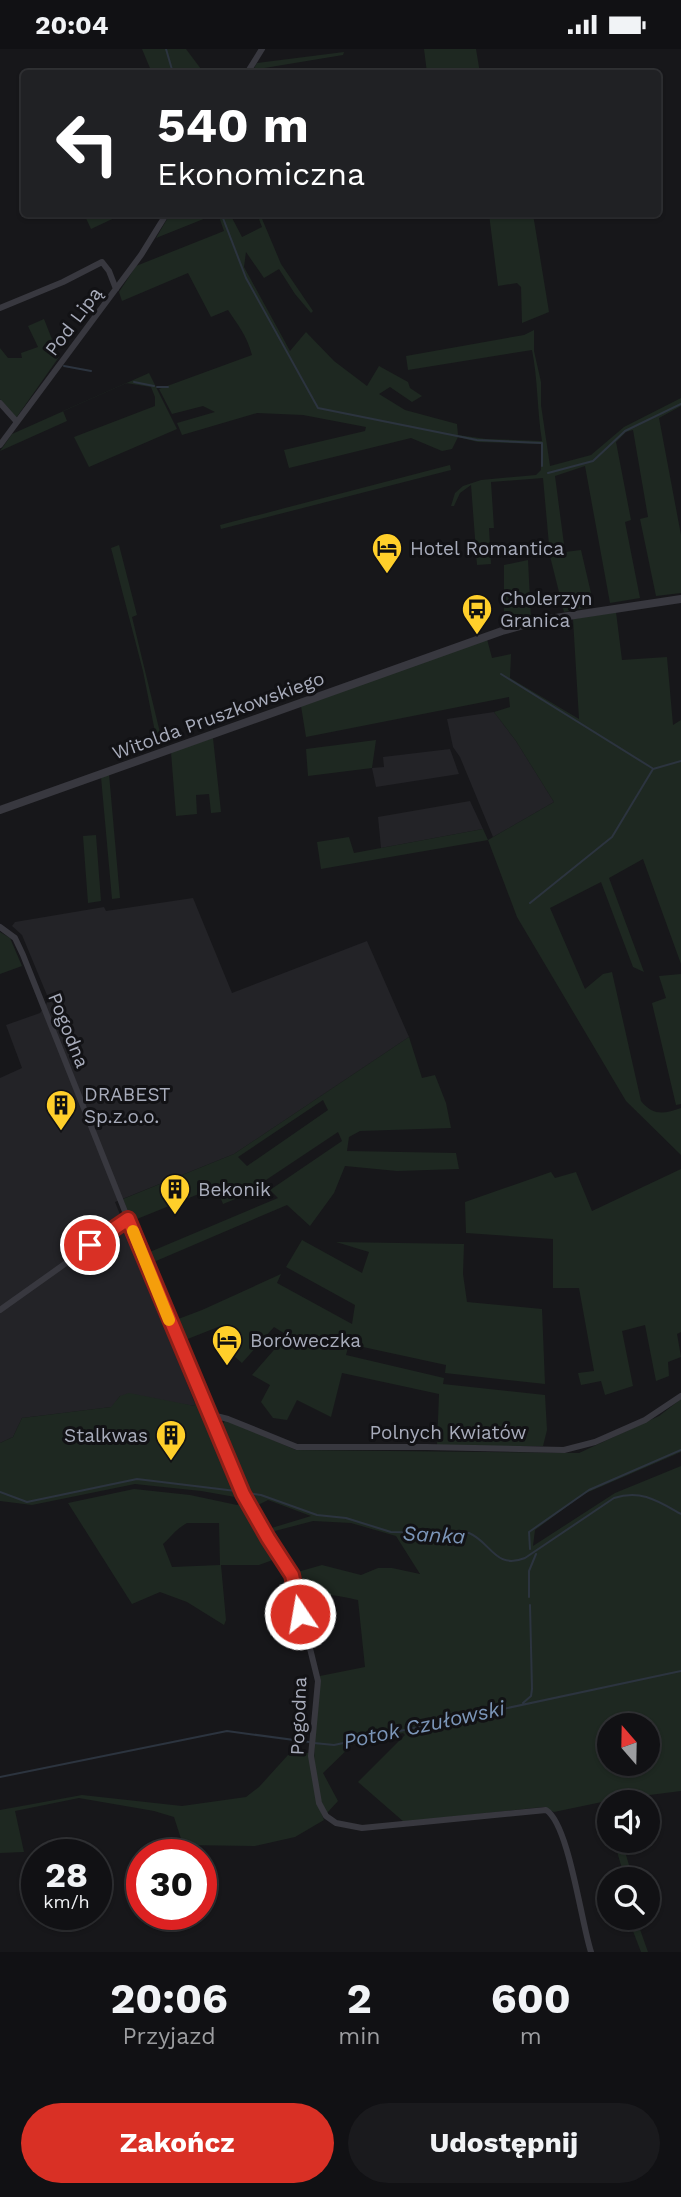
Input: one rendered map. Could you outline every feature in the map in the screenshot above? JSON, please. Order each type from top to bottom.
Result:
[{"type":"street","points":[[249,70],[262,49]]},
{"type":"street","name":"Pod Lipą","points":[[0,445],[141,255],[165,217]]},
{"type":"street","points":[[0,308],[63,282],[102,262],[116,289]]},
{"type":"street","points":[[0,403],[17,422]]},
{"type":"street","name":"Witolda Pruszkowskiego","points":[[0,810],[446,650],[534,622],[681,599]]},
{"type":"street","name":"Pogodna","points":[[0,927],[15,938],[23,955],[128,1219],[243,1494],[292,1575],[318,1681],[311,1756],[318,1803],[326,1817],[337,1823],[362,1828],[546,1810],[556,1819],[575,1876],[583,1927],[591,1952]]},
{"type":"street","points":[[0,1310],[128,1219]]},
{"type":"street","name":"Polnych Kwiatów","points":[[208,1414],[228,1419],[297,1447],[564,1450],[595,1443],[645,1420],[681,1396]]},
{"type":"shaded area","points":[[142,49],[186,49],[202,70],[151,70]]},
{"type":"shaded area","points":[[424,49],[476,49],[480,70],[427,70]]},
{"type":"shaded area","points":[[344,52],[343,55],[253,70],[257,63]]},
{"type":"shaded area","points":[[85,217],[117,217],[91,229]]},
{"type":"shaded area","points":[[168,217],[208,217],[156,238]]},
{"type":"shaded area","points":[[219,217],[232,217],[242,237],[262,227],[258,217],[261,217],[281,264],[313,311],[311,313],[295,294],[279,269],[264,278],[246,252],[244,267],[290,351],[306,332],[334,361],[367,386],[379,366],[408,382],[410,388],[422,396],[412,402],[390,387],[379,394],[405,410],[457,424],[458,435],[542,441],[532,350],[408,370],[406,356],[524,335],[534,330],[534,351],[541,382],[541,405],[550,466],[591,455],[624,427],[681,398],[681,406],[659,418],[681,535],[681,593],[656,596],[640,519],[648,517],[633,430],[626,432],[616,442],[631,520],[625,522],[640,598],[610,603],[585,466],[555,476],[565,552],[581,550],[594,606],[564,612],[550,556],[543,478],[491,482],[494,528],[489,528],[491,564],[477,565],[471,485],[460,493],[454,506],[451,506],[455,493],[463,486],[481,480],[536,475],[541,470],[541,444],[478,442],[458,437],[452,449],[442,451],[411,438],[289,468],[284,450],[365,431],[366,427],[303,415],[257,413],[182,435],[177,423],[215,412],[203,406],[172,414],[159,389],[252,355],[248,342],[228,310],[211,317],[188,273],[122,301],[119,292],[136,266],[224,231]]},
{"type":"shaded area","points":[[489,217],[533,217],[549,312],[522,323],[521,287],[517,283],[498,286]]},
{"type":"shaded area","points":[[44,319],[59,357],[16,418],[0,399],[0,348],[8,358],[22,358],[21,353],[38,347],[28,326]]},
{"type":"shaded area","points":[[149,373],[177,429],[89,467],[74,437],[155,406],[151,387],[126,383]]},
{"type":"shaded area","points":[[63,411],[67,421],[0,451],[12,434]]},
{"type":"shaded area","points":[[450,465],[451,470],[221,529],[220,525]]},
{"type":"shaded area","points":[[119,545],[137,615],[132,617],[163,745],[158,747],[143,671],[111,548]]},
{"type":"shaded area","points":[[528,560],[531,619],[504,627],[504,565]]},
{"type":"shaded area","points":[[616,612],[622,660],[667,657],[673,725],[681,720],[681,964],[643,859],[609,878],[644,972],[633,967],[601,882],[550,908],[585,989],[603,974],[612,972],[641,1101],[650,1109],[659,1112],[681,1108],[681,1155],[626,1101],[517,917],[488,840],[554,802],[516,741],[494,712],[510,707],[509,697],[306,737],[301,706],[487,639],[492,658],[511,654],[510,678],[579,719],[573,619]]},
{"type":"shaded area","points":[[494,712],[516,741],[554,802],[493,837],[460,757],[453,747],[447,719]]},
{"type":"shaded area","points":[[213,738],[221,812],[211,813],[209,794],[196,795],[197,814],[176,816],[171,752]]},
{"type":"shaded area","points":[[376,740],[372,768],[308,776],[306,749]]},
{"type":"shaded area","points":[[450,749],[459,774],[376,787],[372,768],[384,767],[383,757]]},
{"type":"shaded area","points":[[109,774],[120,898],[112,899],[101,777]]},
{"type":"shaded area","points":[[470,801],[483,829],[381,848],[378,817]]},
{"type":"shaded area","points":[[483,829],[488,840],[321,869],[317,842],[349,837],[354,853]]},
{"type":"shaded area","points":[[96,835],[101,901],[88,903],[83,836]]},
{"type":"shaded area","points":[[193,898],[232,993],[367,941],[409,1037],[234,1154],[115,1202],[196,1406],[120,1396],[112,1407],[22,1418],[13,1437],[0,1443],[0,1078],[22,1068],[6,1025],[40,1013],[49,1000],[22,935],[12,926],[15,922],[104,907],[106,911]]},
{"type":"shaded area","points":[[0,932],[10,938],[22,966],[0,974]]},
{"type":"shaded area","points":[[681,974],[681,1104],[676,1105],[652,1003],[666,998],[659,976]]},
{"type":"shaded area","points":[[409,1037],[422,1078],[435,1075],[446,1103],[451,1128],[360,1131],[349,1137],[347,1151],[456,1153],[459,1169],[397,1171],[345,1166],[334,1193],[310,1226],[287,1205],[149,1264],[145,1254],[278,1198],[270,1190],[342,1141],[338,1132],[263,1182],[267,1186],[223,1204],[216,1187],[132,1221],[123,1199],[234,1154]],"holes":[[[323,1100],[328,1110],[247,1166],[238,1157]]]},
{"type":"shaded area","points":[[681,1169],[681,1332],[677,1334],[681,1357],[668,1362],[669,1376],[656,1381],[645,1325],[622,1331],[633,1386],[605,1395],[601,1381],[581,1385],[578,1373],[594,1371],[579,1288],[553,1288],[553,1239],[466,1233],[465,1202],[551,1172],[555,1178],[576,1172],[592,1211]]},
{"type":"shaded area","points":[[302,1240],[362,1273],[369,1252],[336,1242],[464,1244],[463,1274],[467,1302],[542,1309],[545,1384],[445,1373],[446,1365],[349,1344],[346,1355],[444,1378],[443,1384],[545,1395],[547,1430],[543,1446],[437,1446],[439,1394],[342,1373],[331,1417],[297,1400],[287,1420],[273,1418],[261,1402],[270,1385],[252,1375],[287,1335],[274,1327],[242,1363],[227,1350],[218,1327],[180,1342],[173,1321],[281,1274],[277,1283],[352,1324],[355,1305],[286,1267]]},
{"type":"shaded area","points":[[129,1393],[195,1406],[194,1402],[198,1400],[241,1498],[135,1484],[32,1505],[0,1501],[0,1443],[13,1437],[22,1418],[111,1407],[120,1396]]},
{"type":"shaded area","points":[[681,1399],[681,1452],[584,1494],[535,1530],[533,1546],[615,1493],[681,1466],[681,1791],[660,1794],[660,1790],[597,1790],[597,1803],[554,1812],[543,1807],[404,1822],[358,1782],[405,1735],[403,1733],[352,1745],[323,1773],[338,1801],[327,1813],[320,1798],[314,1764],[320,1676],[365,1667],[358,1600],[321,1595],[302,1605],[294,1573],[322,1565],[361,1575],[378,1568],[420,1574],[396,1536],[351,1523],[313,1521],[267,1533],[265,1530],[311,1516],[268,1500],[252,1508],[217,1430],[226,1420],[296,1450],[579,1453],[659,1416]]},
{"type":"shaded area","points":[[134,1489],[190,1495],[237,1505],[245,1502],[278,1558],[259,1565],[221,1565],[226,1620],[224,1625],[187,1602],[160,1592],[132,1604],[68,1503]],"holes":[[[187,1523],[219,1523],[220,1565],[172,1567],[163,1544],[177,1530]]]},
{"type":"shaded area","points":[[309,1753],[316,1799],[324,1820],[295,1837],[255,1846],[217,1845],[217,1839],[181,1839],[174,1817],[79,1798],[15,1811],[21,1852],[0,1853],[0,1810],[82,1795],[182,1806],[246,1797],[259,1787],[288,1755]]},
{"type":"shaded area","points":[[617,1853],[625,1853],[630,1867],[622,1867]]},
{"type":"shaded area","points":[[633,1930],[640,1930],[648,1952],[641,1952]]},
{"type":"waterway","points":[[166,49],[172,70]]},
{"type":"waterway","points":[[223,217],[246,278],[318,408],[477,440],[542,443],[542,466]]},
{"type":"waterway","points":[[64,366],[91,371]]},
{"type":"waterway","points":[[134,382],[154,386]]},
{"type":"waterway","points":[[157,387],[168,387]]},
{"type":"waterway","points":[[548,473],[593,461],[625,431],[681,404]]},
{"type":"waterway","points":[[501,674],[652,768]]},
{"type":"waterway","points":[[530,903],[612,837],[653,769],[681,761]]},
{"type":"waterway","points":[[530,1549],[529,1532],[589,1490],[681,1450]]},
{"type":"waterway","name":"Sanka","points":[[0,1492],[27,1502],[137,1479],[236,1491]]},
{"type":"waterway","name":"Sanka","points":[[246,1493],[261,1495],[317,1515],[346,1518],[391,1532],[469,1533],[500,1558],[515,1561],[525,1558],[614,1498],[641,1496],[681,1514]]},
{"type":"waterway","points":[[529,1597],[529,1571],[536,1554]]},
{"type":"waterway","points":[[523,1703],[531,1696],[532,1689],[530,1605]]},
{"type":"waterway","name":"Potok Czułowski","points":[[314,1743],[334,1745],[681,1671]]},
{"type":"waterway","name":"Potok Czułowski","points":[[0,1777],[227,1731],[309,1742]]},
{"type":"slow traffic","points":[[133,1231],[169,1320]]},
{"type":"place","name":"Hotel Romantica","points":[[387,575]]},
{"type":"place","name":"Cholerzyn Granica","points":[[477,636]]},
{"type":"place","name":"DRABEST Sp.z.o.o.","points":[[61,1132]]},
{"type":"place","name":"Bekonik","points":[[175,1216]]},
{"type":"place","name":"Boróweczka","points":[[227,1367]]},
{"type":"place","name":"Stalkwas","points":[[171,1462]]},
{"type":"route","points":[[90,1245],[128,1219],[243,1494],[292,1575],[300,1614]]}]
